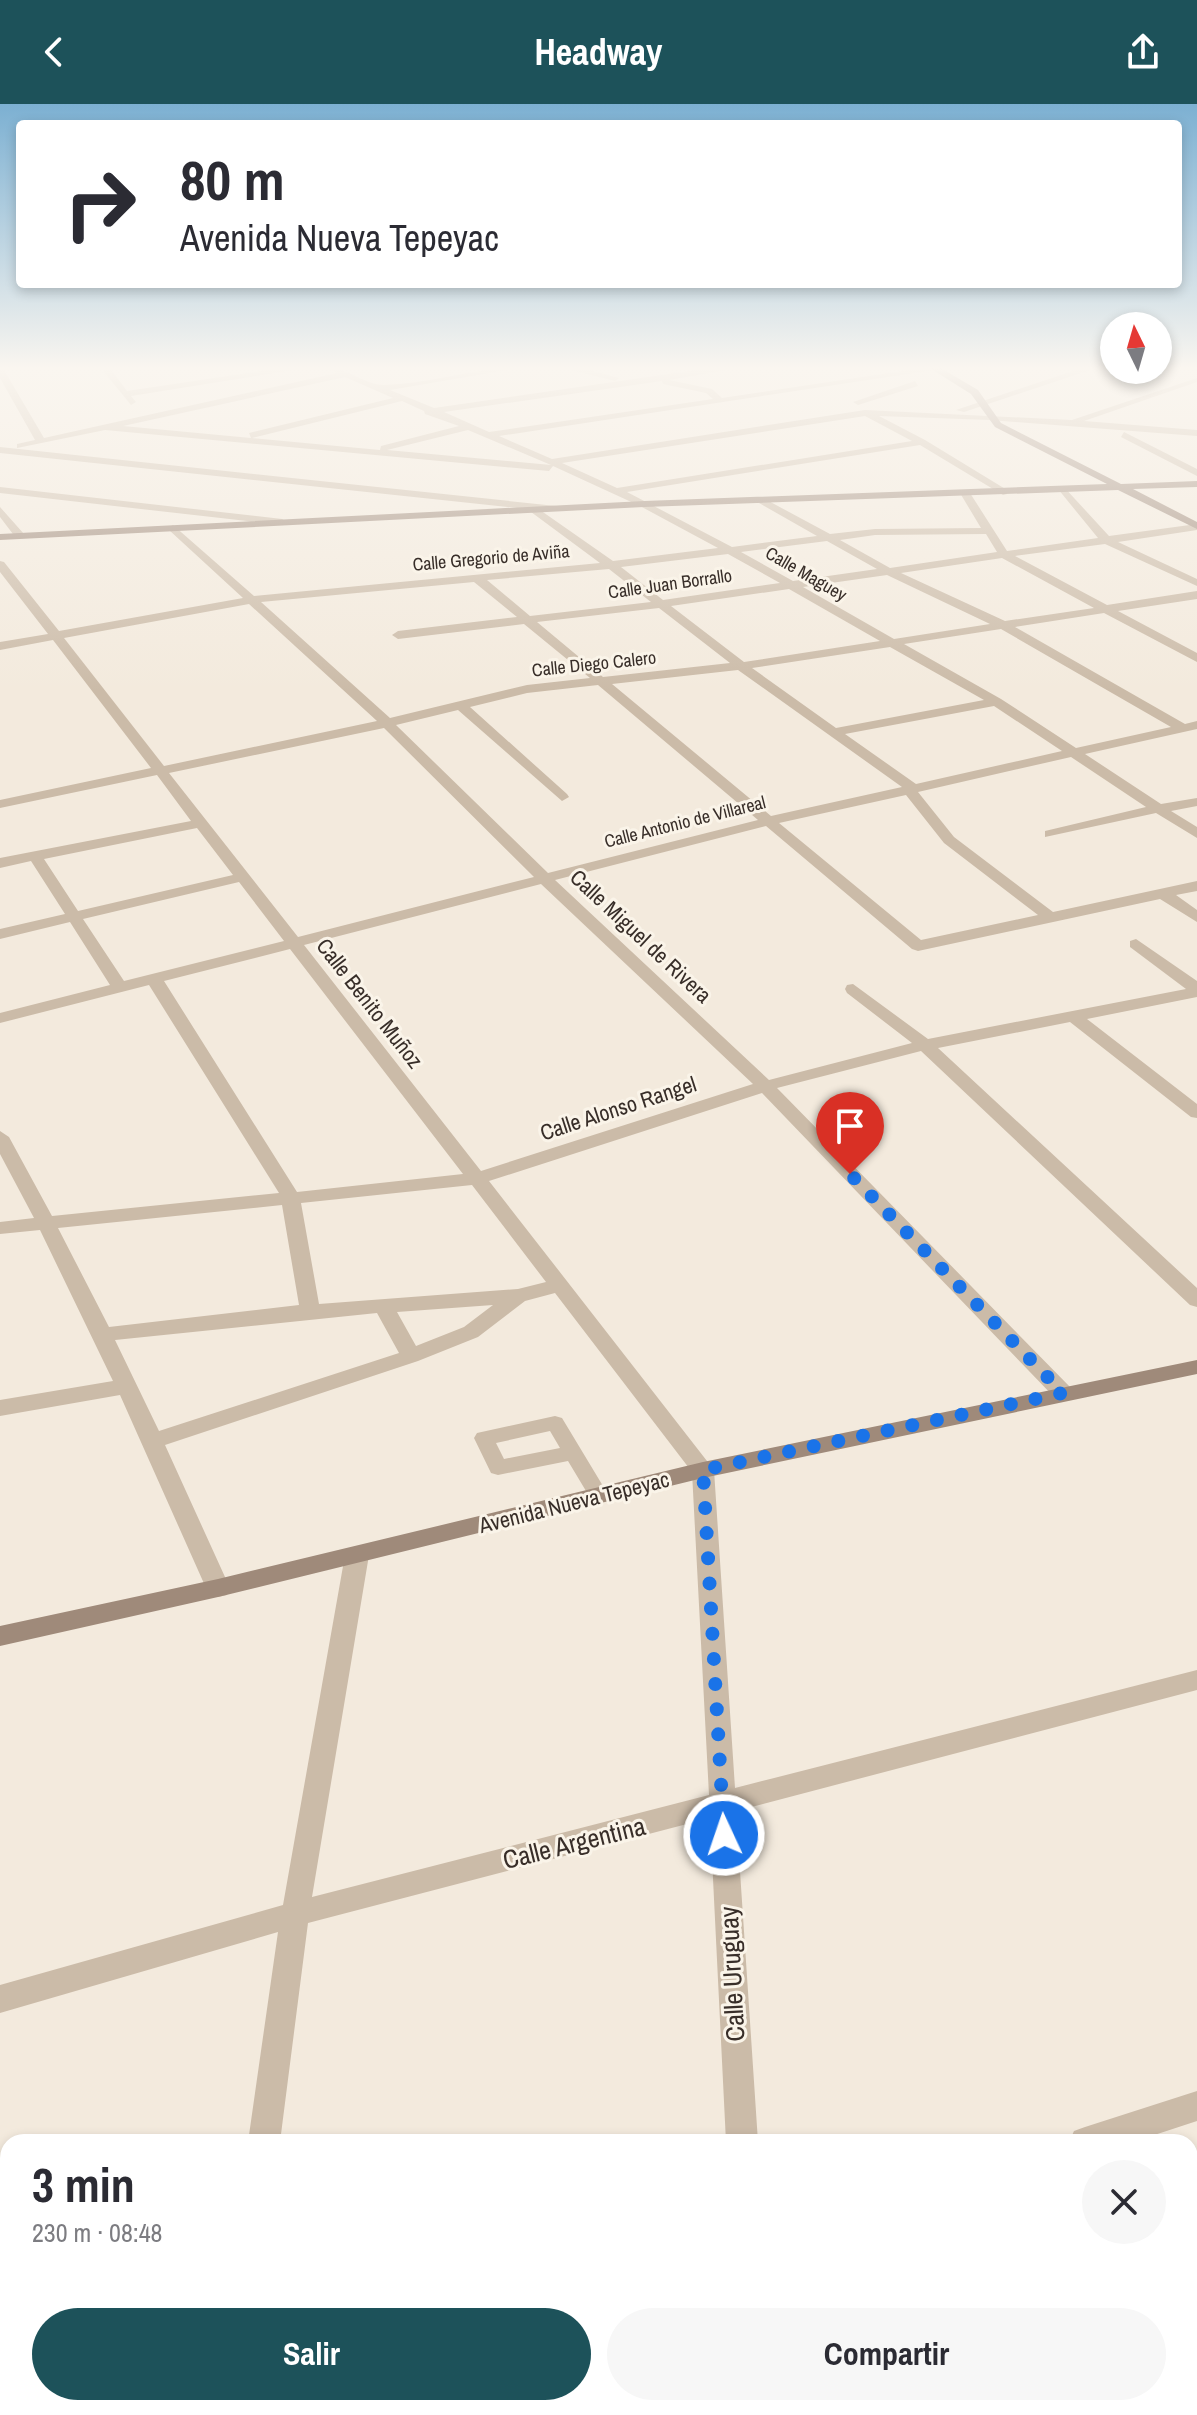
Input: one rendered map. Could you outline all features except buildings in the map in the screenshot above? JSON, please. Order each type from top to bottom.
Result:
[{"type":"street","points":[[234,475],[556,509]]},
{"type":"street","name":"Calle Maguey","points":[[581,475],[644,504],[728,549],[996,702],[1197,834]]},
{"type":"street","points":[[616,491],[717,475]]},
{"type":"street","points":[[975,475],[1003,492]]},
{"type":"street","points":[[1094,475],[1197,527]]},
{"type":"street","points":[[0,537],[644,504],[1197,484]]},
{"type":"street","points":[[1138,485],[1197,511]]},
{"type":"street","points":[[1063,489],[1106,540],[1197,583]]},
{"type":"street","points":[[0,490],[282,522]]},
{"type":"street","points":[[965,493],[1004,555],[1197,658]]},
{"type":"street","points":[[763,501],[888,571],[1003,625],[1190,727]]},
{"type":"street","points":[[0,510],[20,536]]},
{"type":"street","points":[[532,510],[611,565],[741,666],[911,789],[949,840],[1051,918]]},
{"type":"street","name":"Calle Juan Borrallo","points":[[398,635],[660,604],[1197,527]]},
{"type":"street","name":"Calle Miguel de Rivera","points":[[173,528],[387,723],[545,879],[765,1086],[1063,1393]]},
{"type":"street","name":"Calle Gregorio de Aviña","points":[[0,646],[249,600],[611,565],[875,532],[988,531]]},
{"type":"street","name":"Calle Benito Muñoz","points":[[0,564],[703,1470]]},
{"type":"street","points":[[477,578],[918,946],[1197,886]]},
{"type":"street","name":"Calle Diego Calero","points":[[0,804],[387,723],[527,689],[741,666],[1197,595]]},
{"type":"street","points":[[834,732],[996,702]]},
{"type":"street","points":[[461,705],[562,797]]},
{"type":"street","name":"Calle Antonio de Villareal","points":[[0,1018],[769,821],[1190,727]]},
{"type":"street","points":[[1050,834],[1197,802]]},
{"type":"street","points":[[0,863],[201,823]]},
{"type":"street","points":[[35,856],[120,988]]},
{"type":"street","points":[[0,934],[242,877]]},
{"type":"street","points":[[1164,894],[1197,917]]},
{"type":"street","points":[[1136,944],[1197,991]]},
{"type":"street","points":[[154,979],[290,1196],[310,1311]]},
{"type":"street","points":[[853,989],[925,1045],[1197,1300]]},
{"type":"street","name":"Calle Alonso Rangel","points":[[0,1228],[476,1179],[765,1086],[925,1045],[1197,991]]},
{"type":"street","points":[[1073,1016],[1197,1113]]},
{"type":"street","points":[[0,1137],[47,1222],[154,1441],[218,1588]]},
{"type":"street","points":[[100,1335],[310,1311],[518,1296],[558,1286]]},
{"type":"street","points":[[154,1441],[411,1356],[471,1332],[518,1296]]},
{"type":"street","points":[[384,1306],[411,1356]]},
{"type":"street","name":"Avenida Nueva Tepeyac","points":[[0,1636],[218,1588],[703,1470],[1197,1367]]},
{"type":"street","points":[[0,1408],[126,1386]]},
{"type":"street","name":"Calle Uruguay","points":[[703,1470],[742,2134]]},
{"type":"street","points":[[265,2134],[295,1914],[357,1555]]},
{"type":"street","name":"Calle Argentina","points":[[0,1999],[295,1914],[1197,1680]]},
{"type":"street","points":[[1110,2134],[1197,2106]]},
{"type":"lane","points":[[573,1453],[599,1496]]},
{"type":"route","points":[[724,1835],[703,1470],[1063,1393],[850,1174]]}]
